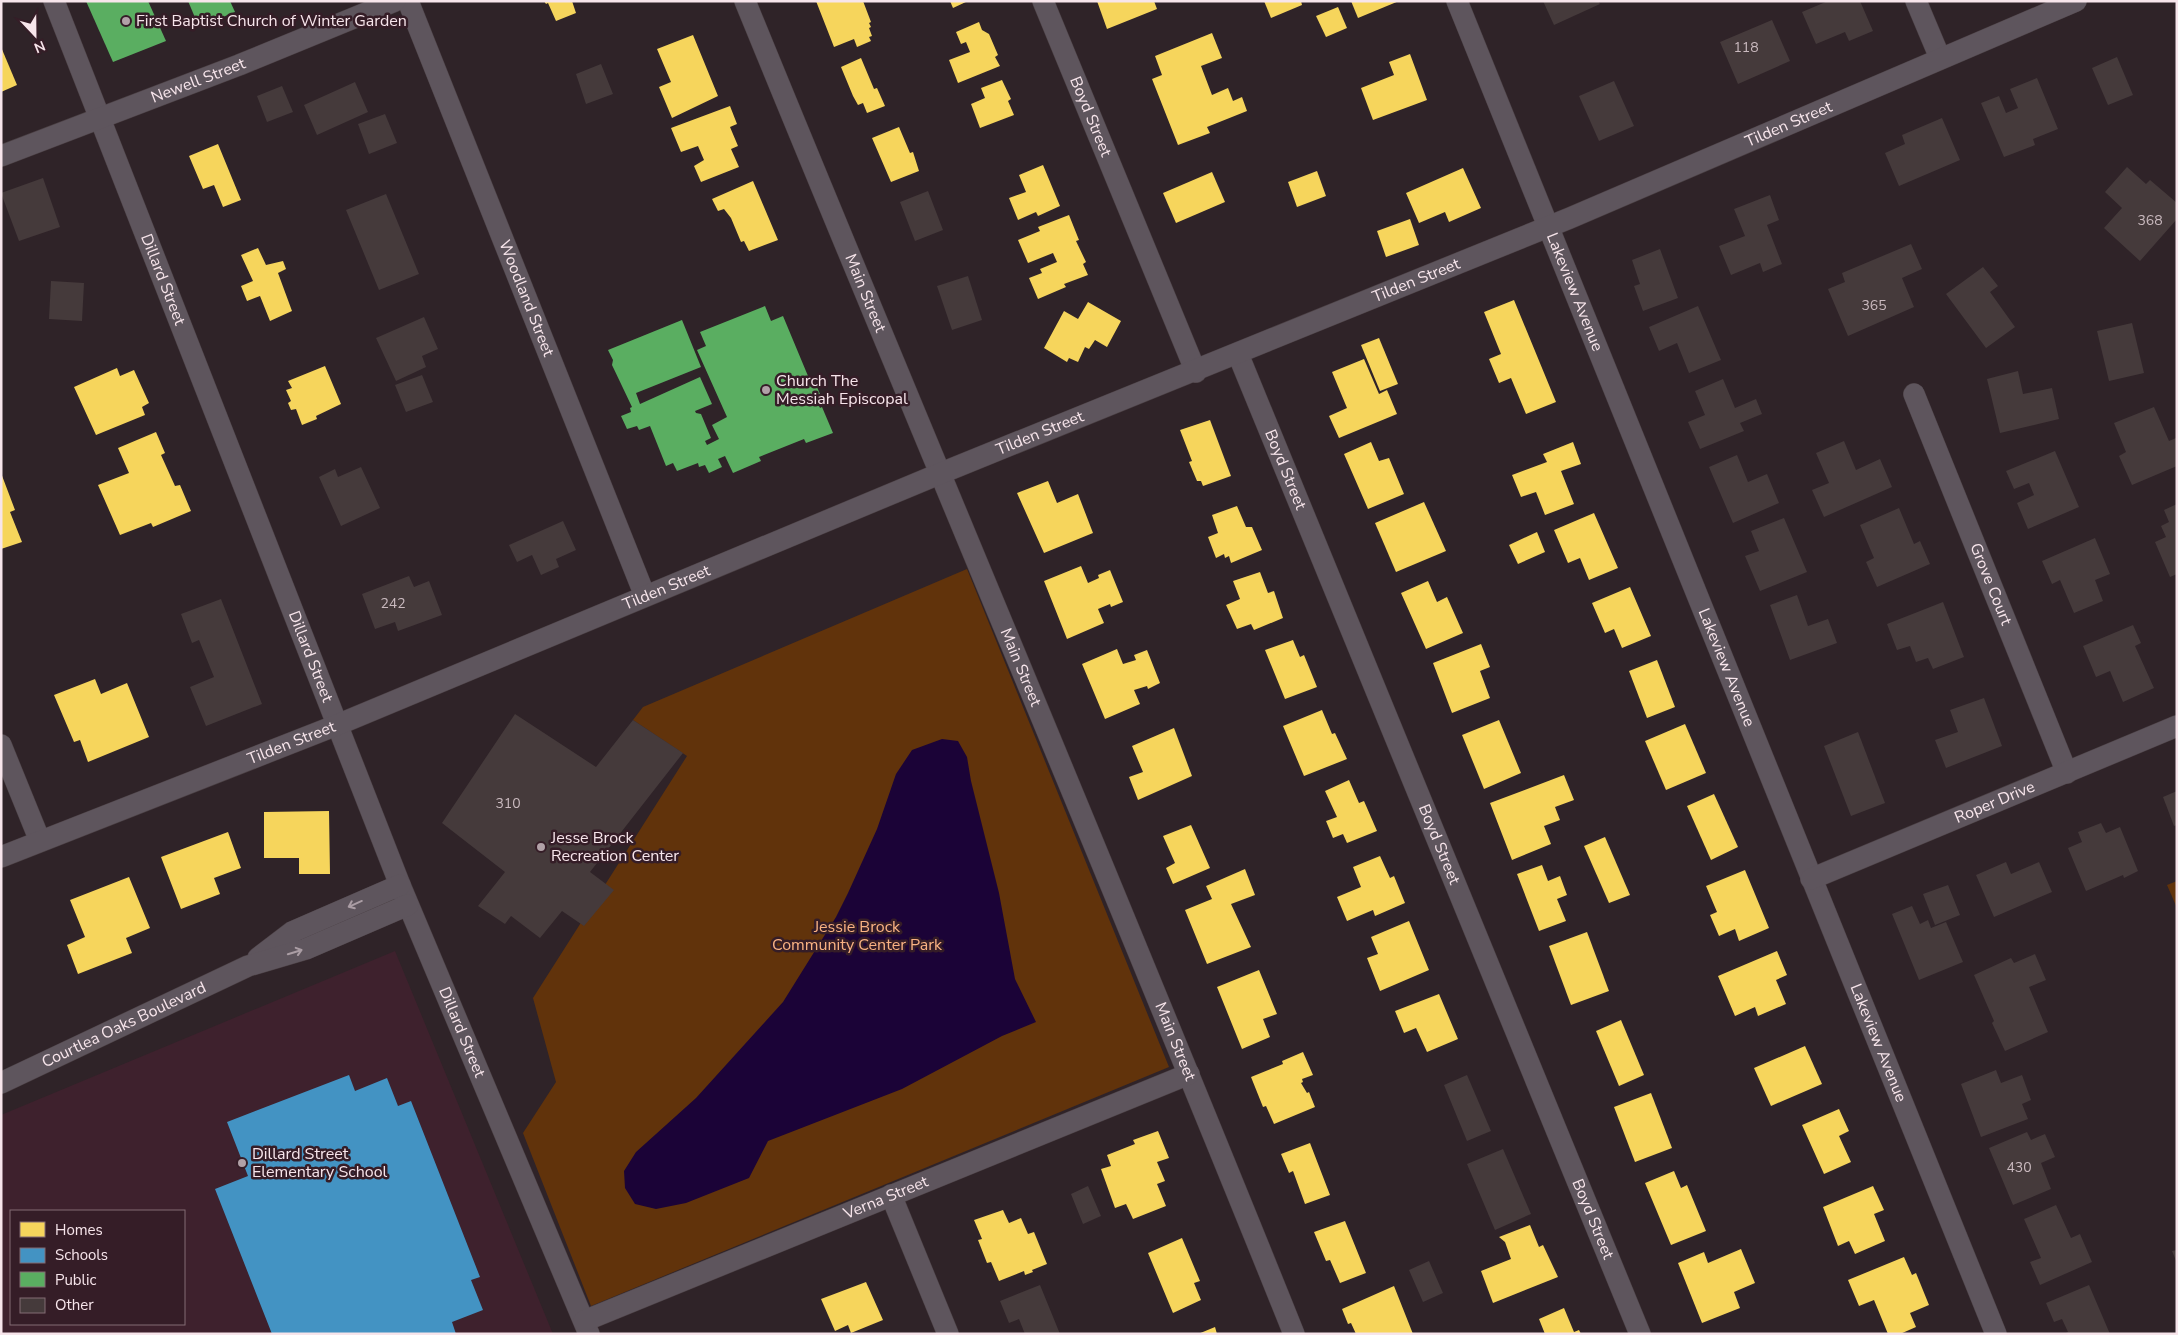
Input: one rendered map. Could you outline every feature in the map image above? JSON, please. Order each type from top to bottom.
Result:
[{"type":"street","name":"Dillard Street","points":[[54,1],[408,905],[586,1328]]},
{"type":"street","name":"Newell Street","points":[[1,156],[239,65],[395,1]]},
{"type":"street","name":"Woodland Street","points":[[408,1],[644,596]]},
{"type":"street","name":"Main Street","points":[[745,1],[939,474],[1190,1074],[1294,1334]]},
{"type":"street","name":"Boyd Street","points":[[1043,1],[1196,372]]},
{"type":"street","name":"Lakeview Avenue","points":[[1458,1],[1996,1334]]},
{"type":"street","points":[[1916,1],[1940,58]]},
{"type":"street","name":"Tilden Street","points":[[1,857],[337,725],[939,474],[1196,372],[1570,218],[2076,1]]},
{"type":"street","name":"Boyd Street","points":[[1238,354],[1640,1334]]},
{"type":"street","name":"Grove Court","points":[[1914,394],[2067,772]]},
{"type":"street","name":"Roper Drive","points":[[1811,879],[2177,726]]},
{"type":"street","points":[[1,744],[40,841]]},
{"type":"street","name":"Courtlea Oaks Boulevard","points":[[248,966],[292,932],[400,884]]},
{"type":"street","name":"Courtlea Oaks Boulevard","points":[[1,1083],[248,966],[306,949],[408,905]]},
{"type":"street","name":"Verna Street","points":[[586,1328],[891,1195],[1190,1074]]},
{"type":"street","points":[[891,1195],[948,1334]]},
{"type":"shaded area","points":[[942,739],[958,741],[967,757],[971,781],[999,893],[1015,979],[1036,1022],[1002,1036],[902,1089],[768,1141],[749,1178],[686,1203],[656,1209],[635,1204],[625,1188],[624,1171],[636,1152],[696,1098],[783,1002],[836,917],[848,893],[877,829],[896,774],[912,750]]},
{"type":"shaded area","name":"Dillard Street Elementary School","points":[[395,951],[553,1334],[1,1334],[1,1115]]},
{"type":"green space","name":"Jessie Brock Community Center Park","points":[[967,569],[1169,1067],[591,1306],[523,1133],[556,1082],[533,998],[687,756],[633,720],[643,707]]},
{"type":"green space","points":[[2177,881],[2177,908],[2167,885]]},
{"type":"building: Homes","points":[[544,1],[572,1],[576,13],[556,21],[548,3],[546,4]]},
{"type":"building: Homes","points":[[816,1],[863,1],[871,22],[869,23],[871,27],[869,28],[872,36],[869,37],[871,41],[857,47],[854,39],[834,47]]},
{"type":"building: Homes","points":[[950,1],[968,1],[953,8]]},
{"type":"building: Homes","points":[[1097,1],[1154,1],[1157,9],[1107,29]]},
{"type":"building: Homes","points":[[1264,1],[1301,1],[1302,5],[1271,18]]},
{"type":"building: Homes","points":[[1351,1],[1399,1],[1358,18]]},
{"type":"building: Homes","points":[[1338,7],[1347,28],[1326,37],[1316,16]]},
{"type":"building: Homes","points":[[979,22],[982,30],[989,34],[998,55],[995,57],[1000,66],[958,83],[949,60],[970,52],[966,42],[961,44],[956,32]]},
{"type":"building: Homes","points":[[1212,33],[1222,58],[1201,66],[1212,95],[1228,88],[1233,101],[1242,97],[1247,111],[1207,127],[1210,133],[1178,145],[1152,79],[1162,75],[1155,56]]},
{"type":"building: Homes","points":[[693,35],[718,96],[672,118],[659,87],[671,82],[657,49]]},
{"type":"building: Homes","points":[[1,47],[17,85],[1,92]]},
{"type":"building: Homes","points":[[1410,54],[1427,100],[1373,120],[1361,88],[1394,75],[1389,62]]},
{"type":"building: Homes","points":[[861,58],[874,89],[877,88],[885,106],[867,113],[863,103],[858,105],[841,67]]},
{"type":"building: Homes","points":[[1002,80],[1011,99],[1008,101],[1014,115],[980,128],[971,104],[985,98],[981,88]]},
{"type":"building: Homes","points":[[730,106],[737,124],[730,127],[738,146],[731,149],[739,167],[701,182],[694,166],[704,160],[698,146],[681,152],[671,128]]},
{"type":"building: Homes","points":[[899,127],[910,153],[913,152],[919,171],[891,182],[872,138]]},
{"type":"building: Homes","points":[[218,144],[241,200],[223,207],[214,185],[203,189],[189,156]]},
{"type":"building: Homes","points":[[1043,165],[1060,206],[1038,216],[1036,212],[1018,220],[1009,198],[1026,192],[1019,175]]},
{"type":"building: Homes","points":[[1463,168],[1481,208],[1449,222],[1445,212],[1419,223],[1406,193]]},
{"type":"building: Homes","points":[[1317,171],[1326,196],[1297,207],[1288,182]]},
{"type":"building: Homes","points":[[1212,172],[1225,202],[1176,223],[1163,193]]},
{"type":"building: Homes","points":[[753,181],[778,240],[749,251],[744,241],[741,242],[731,218],[724,209],[718,211],[712,199]]},
{"type":"building: Homes","points":[[1069,215],[1079,240],[1076,241],[1086,262],[1083,264],[1088,275],[1064,284],[1066,287],[1038,299],[1029,278],[1042,273],[1040,269],[1057,262],[1053,253],[1028,263],[1018,240],[1040,231],[1038,227]]},
{"type":"building: Homes","points":[[1410,219],[1419,245],[1386,257],[1377,231]]},
{"type":"building: Homes","points":[[258,248],[266,265],[283,261],[286,269],[278,273],[292,311],[270,321],[260,296],[247,301],[241,286],[253,281],[241,255]]},
{"type":"building: Homes","points":[[1514,300],[1556,402],[1526,414],[1511,378],[1499,383],[1489,359],[1501,354],[1484,312]]},
{"type":"building: Homes","points":[[1088,302],[1121,321],[1107,347],[1095,340],[1089,349],[1085,347],[1078,362],[1069,358],[1067,362],[1044,348],[1064,311],[1078,319]]},
{"type":"building: Homes","points":[[1379,338],[1398,384],[1380,391],[1361,345]]},
{"type":"building: Homes","points":[[1364,359],[1379,394],[1387,390],[1397,414],[1339,438],[1329,416],[1347,408],[1332,372]]},
{"type":"building: Homes","points":[[325,366],[341,404],[316,416],[317,419],[302,425],[296,409],[291,410],[288,403],[291,401],[286,390],[292,388],[288,381]]},
{"type":"building: Homes","points":[[117,368],[120,376],[134,370],[149,403],[142,407],[145,415],[96,435],[74,387]]},
{"type":"building: Homes","points":[[1210,420],[1231,476],[1203,486],[1201,481],[1197,481],[1189,462],[1192,461],[1180,430]]},
{"type":"building: Homes","points":[[156,432],[165,453],[161,455],[175,486],[180,485],[191,511],[153,527],[151,523],[120,535],[98,485],[129,473],[118,448]]},
{"type":"building: Homes","points":[[1371,442],[1379,461],[1389,458],[1404,494],[1368,509],[1344,454]]},
{"type":"building: Homes","points":[[1573,442],[1581,464],[1561,471],[1574,504],[1545,515],[1536,492],[1521,497],[1512,475],[1547,462],[1543,454]]},
{"type":"building: Homes","points":[[1,473],[15,510],[10,512],[22,542],[1,549]]},
{"type":"building: Homes","points":[[1048,481],[1057,503],[1078,494],[1093,533],[1044,553],[1017,493]]},
{"type":"building: Homes","points":[[1424,502],[1446,551],[1396,572],[1375,523]]},
{"type":"building: Homes","points":[[1237,506],[1246,527],[1252,527],[1262,550],[1231,563],[1229,556],[1225,558],[1224,554],[1216,558],[1208,537],[1218,533],[1212,515]]},
{"type":"building: Homes","points":[[1594,513],[1618,568],[1589,580],[1580,558],[1568,563],[1554,530]]},
{"type":"building: Homes","points":[[1537,532],[1545,552],[1518,564],[1509,545]]},
{"type":"building: Homes","points":[[1081,566],[1088,583],[1099,578],[1098,575],[1110,570],[1123,602],[1111,607],[1110,604],[1098,609],[1104,623],[1067,639],[1044,581]]},
{"type":"building: Homes","points":[[1260,572],[1268,593],[1274,591],[1283,618],[1254,630],[1251,624],[1237,629],[1226,605],[1240,599],[1233,581]]},
{"type":"building: Homes","points":[[1428,581],[1437,602],[1447,597],[1463,633],[1426,649],[1401,593]]},
{"type":"building: Homes","points":[[1630,587],[1651,636],[1622,648],[1614,629],[1605,633],[1592,603]]},
{"type":"building: Homes","points":[[1293,640],[1300,657],[1304,655],[1317,687],[1285,699],[1265,650]]},
{"type":"building: Homes","points":[[1481,644],[1490,667],[1480,671],[1490,698],[1452,713],[1433,663]]},
{"type":"building: Homes","points":[[1117,649],[1123,664],[1136,660],[1134,655],[1147,650],[1160,683],[1148,689],[1147,686],[1134,690],[1140,704],[1105,719],[1082,664]]},
{"type":"building: Homes","points":[[1657,660],[1675,707],[1647,718],[1629,671]]},
{"type":"building: Homes","points":[[95,679],[101,694],[127,683],[149,737],[88,762],[80,740],[74,742],[54,695]]},
{"type":"building: Homes","points":[[1322,710],[1332,734],[1335,733],[1347,759],[1304,776],[1283,726]]},
{"type":"building: Homes","points":[[1499,720],[1521,773],[1484,789],[1462,735]]},
{"type":"building: Homes","points":[[1685,724],[1706,773],[1666,790],[1645,741]]},
{"type":"building: Homes","points":[[1174,728],[1192,776],[1138,800],[1129,777],[1143,772],[1132,746]]},
{"type":"building: Homes","points":[[1564,775],[1574,800],[1555,807],[1560,820],[1544,826],[1551,844],[1512,860],[1490,803]]},
{"type":"building: Homes","points":[[1349,780],[1359,803],[1364,801],[1377,831],[1347,843],[1343,834],[1333,838],[1326,821],[1337,817],[1325,791]]},
{"type":"building: Homes","points":[[1714,794],[1738,847],[1711,860],[1687,806]]},
{"type":"building: Homes","points":[[329,811],[330,874],[299,874],[299,858],[264,858],[264,812]]},
{"type":"building: Homes","points":[[1191,825],[1210,868],[1173,884],[1166,868],[1175,863],[1163,836]]},
{"type":"building: Homes","points":[[228,832],[241,868],[214,878],[220,894],[181,909],[161,857]]},
{"type":"building: Homes","points":[[1605,837],[1630,895],[1609,903],[1584,846]]},
{"type":"building: Homes","points":[[1380,856],[1390,878],[1394,876],[1405,903],[1375,916],[1373,910],[1347,921],[1337,897],[1361,887],[1353,867]]},
{"type":"building: Homes","points":[[1542,865],[1548,881],[1560,876],[1567,895],[1557,899],[1566,921],[1539,931],[1517,874]]},
{"type":"building: Homes","points":[[1245,869],[1255,895],[1231,904],[1251,947],[1207,964],[1185,910],[1212,899],[1206,886]]},
{"type":"building: Homes","points":[[1745,870],[1769,928],[1739,941],[1735,929],[1719,936],[1710,915],[1717,912],[1706,886]]},
{"type":"building: Homes","points":[[129,877],[150,928],[126,938],[132,953],[78,974],[67,945],[85,937],[70,900]]},
{"type":"building: Homes","points":[[1409,921],[1429,970],[1380,991],[1367,958],[1378,954],[1371,937]]},
{"type":"building: Homes","points":[[1587,932],[1609,991],[1571,1005],[1549,946]]},
{"type":"building: Homes","points":[[1777,951],[1787,975],[1776,980],[1786,1004],[1758,1016],[1755,1007],[1735,1016],[1718,976]]},
{"type":"building: Homes","points":[[1259,970],[1277,1014],[1263,1019],[1270,1037],[1242,1049],[1217,987]]},
{"type":"building: Homes","points":[[1439,994],[1458,1039],[1427,1052],[1416,1028],[1404,1033],[1395,1011]]},
{"type":"building: Homes","points":[[1621,1020],[1644,1075],[1619,1086],[1596,1031]]},
{"type":"building: Homes","points":[[1805,1046],[1822,1084],[1771,1106],[1754,1068]]},
{"type":"building: Homes","points":[[1303,1052],[1313,1075],[1302,1079],[1303,1082],[1301,1083],[1307,1093],[1309,1092],[1315,1107],[1274,1124],[1266,1106],[1263,1107],[1251,1077],[1283,1064],[1282,1061]]},
{"type":"building: Homes","points":[[1651,1093],[1672,1148],[1635,1162],[1614,1107]]},
{"type":"building: Homes","points":[[1839,1109],[1849,1131],[1839,1136],[1851,1162],[1824,1174],[1802,1125]]},
{"type":"building: Homes","points":[[1158,1131],[1169,1158],[1157,1162],[1165,1181],[1157,1184],[1166,1206],[1133,1219],[1126,1204],[1115,1208],[1101,1169],[1111,1166],[1107,1155],[1135,1144],[1133,1140]]},
{"type":"building: Homes","points":[[1310,1143],[1330,1195],[1305,1204],[1293,1171],[1289,1173],[1281,1154]]},
{"type":"building: Homes","points":[[1674,1171],[1681,1188],[1687,1185],[1706,1231],[1671,1245],[1645,1183]]},
{"type":"building: Homes","points":[[1873,1186],[1884,1210],[1874,1214],[1885,1241],[1855,1254],[1849,1241],[1838,1246],[1823,1207]]},
{"type":"building: Homes","points":[[1003,1210],[1009,1223],[1021,1218],[1028,1234],[1034,1232],[1047,1264],[1025,1275],[1024,1271],[999,1281],[991,1262],[987,1263],[978,1240],[982,1239],[974,1220]]},
{"type":"building: Homes","points":[[1345,1221],[1366,1273],[1340,1283],[1330,1260],[1326,1261],[1314,1232]]},
{"type":"building: Homes","points":[[1530,1225],[1539,1247],[1543,1245],[1558,1277],[1493,1303],[1481,1271],[1511,1259],[1505,1242],[1499,1237]]},
{"type":"building: Homes","points":[[1182,1238],[1200,1281],[1194,1283],[1201,1300],[1173,1313],[1148,1253]]},
{"type":"building: Homes","points":[[1741,1249],[1755,1283],[1734,1292],[1740,1308],[1702,1323],[1678,1263],[1704,1252],[1708,1263]]},
{"type":"building: Homes","points":[[1904,1257],[1912,1275],[1916,1273],[1929,1305],[1910,1313],[1916,1327],[1900,1334],[1888,1334],[1874,1300],[1859,1306],[1848,1280]]},
{"type":"building: Homes","points":[[866,1282],[883,1320],[851,1333],[848,1325],[835,1331],[821,1299]]},
{"type":"building: Homes","points":[[1394,1286],[1413,1334],[1356,1334],[1351,1323],[1348,1324],[1342,1309]]},
{"type":"building: Homes","points":[[1564,1308],[1574,1332],[1579,1330],[1581,1334],[1545,1334],[1539,1319]]},
{"type":"building: Homes","points":[[1215,1327],[1217,1334],[1198,1334]]},
{"type":"building: Schools","name":"Dillard Street Elementary School","points":[[349,1075],[355,1091],[387,1078],[398,1106],[411,1101],[480,1277],[471,1280],[483,1310],[452,1322],[456,1334],[272,1334],[215,1189],[248,1176],[227,1122]]},
{"type":"building: Public","name":"First Baptist Church of Winter Garden","points":[[86,1],[148,1],[166,41],[113,62]]},
{"type":"building: Public","name":"First Baptist Church of Winter Garden","points":[[188,1],[230,1],[235,12],[199,27]]},
{"type":"building: Public","name":"Church The Messiah Episcopal","points":[[765,306],[771,321],[783,316],[808,376],[809,384],[815,382],[822,399],[817,401],[820,408],[822,407],[833,433],[806,443],[804,439],[759,457],[761,461],[733,473],[725,456],[718,459],[722,467],[709,473],[705,465],[699,467],[698,463],[677,471],[673,463],[666,466],[650,426],[639,430],[637,426],[627,429],[621,416],[631,412],[630,408],[632,407],[612,365],[613,360],[608,350],[682,320],[701,367],[636,393],[640,404],[700,377],[712,404],[695,411],[701,414],[711,438],[705,441],[707,445],[719,439],[712,425],[727,417],[697,350],[706,346],[700,332]]},
{"type":"building: Other","points":[[1543,1],[1598,1],[1600,4],[1554,25]]},
{"type":"building: Other","points":[[1828,1],[1860,1],[1873,31],[1849,41],[1845,32],[1816,44],[1802,12]]},
{"type":"building: Other","points":[[1772,20],[1790,61],[1738,84],[1720,42]]},
{"type":"building: Other","points":[[2117,57],[2133,95],[2108,105],[2092,68]]},
{"type":"building: Other","points":[[601,64],[613,94],[586,104],[576,74]]},
{"type":"building: Other","points":[[2037,78],[2058,129],[2033,139],[2035,145],[2004,157],[1981,103],[1999,96],[2006,113],[2018,108],[2010,89]]},
{"type":"building: Other","points":[[1614,81],[1634,126],[1599,141],[1579,96]]},
{"type":"building: Other","points":[[355,82],[368,112],[317,135],[304,105]]},
{"type":"building: Other","points":[[282,86],[293,112],[267,122],[257,96]]},
{"type":"building: Other","points":[[385,114],[397,143],[369,154],[358,124]]},
{"type":"building: Other","points":[[1942,118],[1960,160],[1899,186],[1885,153],[1905,144],[1902,135]]},
{"type":"building: Other","points":[[2127,167],[2146,184],[2150,180],[2177,203],[2177,219],[2140,261],[2104,228],[2122,208],[2105,192]]},
{"type":"building: Other","points":[[43,178],[60,227],[19,241],[1,193]]},
{"type":"building: Other","points":[[928,191],[943,230],[915,241],[900,202]]},
{"type":"building: Other","points":[[386,194],[419,274],[379,290],[346,210]]},
{"type":"building: Other","points":[[1770,195],[1779,220],[1767,225],[1782,264],[1763,272],[1760,263],[1731,275],[1719,246],[1745,236],[1734,209]]},
{"type":"building: Other","points":[[1911,244],[1922,269],[1902,278],[1914,307],[1848,336],[1828,289],[1845,282],[1842,273]]},
{"type":"building: Other","points":[[1660,249],[1678,298],[1643,311],[1634,286],[1640,284],[1632,260]]},
{"type":"building: Other","points":[[1983,267],[1998,286],[1990,292],[2015,327],[1986,348],[1946,294]]},
{"type":"building: Other","points":[[968,276],[982,320],[952,330],[937,286]]},
{"type":"building: Other","points":[[51,281],[84,283],[82,321],[49,319]]},
{"type":"building: Other","points":[[1698,306],[1721,360],[1689,373],[1677,343],[1659,351],[1649,327]]},
{"type":"building: Other","points":[[424,317],[438,349],[422,356],[426,367],[396,381],[376,338]]},
{"type":"building: Other","points":[[2132,323],[2144,373],[2109,381],[2097,331]]},
{"type":"building: Other","points":[[2018,371],[2023,394],[2052,388],[2059,419],[2000,433],[1987,379]]},
{"type":"building: Other","points":[[422,375],[433,402],[406,412],[395,385]]},
{"type":"building: Other","points":[[1723,379],[1735,408],[1756,399],[1762,414],[1740,423],[1744,431],[1700,449],[1688,422],[1705,415],[1695,391]]},
{"type":"building: Other","points":[[2154,407],[2169,441],[2176,438],[2177,440],[2177,466],[2132,485],[2119,456],[2126,452],[2114,423]]},
{"type":"building: Other","points":[[1844,441],[1856,470],[1880,459],[1892,487],[1824,517],[1812,490],[1829,483],[1816,453]]},
{"type":"building: Other","points":[[2055,451],[2079,507],[2028,529],[2017,503],[2034,495],[2029,483],[2014,489],[2006,471]]},
{"type":"building: Other","points":[[1737,455],[1748,482],[1767,474],[1779,503],[1733,523],[1709,467]]},
{"type":"building: Other","points":[[361,467],[380,508],[341,526],[319,477],[335,469],[338,477]]},
{"type":"building: Other","points":[[2177,504],[2177,574],[2170,577],[2155,542],[2166,537],[2161,526],[2169,522],[2164,510]]},
{"type":"building: Other","points":[[1899,508],[1914,544],[1920,541],[1930,564],[1877,587],[1866,562],[1874,558],[1860,525]]},
{"type":"building: Other","points":[[1784,518],[1807,572],[1760,591],[1745,556],[1759,551],[1751,531]]},
{"type":"building: Other","points":[[563,521],[576,550],[556,559],[559,567],[541,575],[532,555],[517,562],[509,545]]},
{"type":"building: Other","points":[[2095,538],[2110,574],[2095,580],[2103,601],[2074,613],[2060,580],[2052,584],[2042,561]]},
{"type":"building: Other","points":[[409,576],[414,587],[429,581],[442,615],[398,631],[395,622],[375,629],[362,594]]},
{"type":"building: Other","points":[[1797,595],[1808,626],[1828,619],[1837,643],[1790,660],[1770,605]]},
{"type":"building: Other","points":[[221,599],[262,704],[206,726],[190,687],[214,677],[199,640],[192,643],[181,614]]},
{"type":"building: Other","points":[[1943,602],[1964,657],[1933,669],[1928,658],[1916,662],[1910,646],[1897,650],[1887,624]]},
{"type":"building: Other","points":[[2133,625],[2141,643],[2135,646],[2154,688],[2123,702],[2110,671],[2096,677],[2083,646]]},
{"type":"building: Other","points":[[1984,698],[2002,746],[1946,768],[1935,740],[1958,732],[1950,710]]},
{"type":"building: Other","name":"Jesse Brock Recreation Center","points":[[515,714],[596,767],[633,720],[683,753],[590,872],[614,890],[584,926],[562,911],[540,938],[511,916],[505,924],[478,906],[505,872],[442,823]]},
{"type":"building: Other","points":[[1858,732],[1885,803],[1851,816],[1824,746]]},
{"type":"building: Other","points":[[2177,791],[2177,825],[2174,826],[2163,797]]},
{"type":"building: Other","points":[[2101,823],[2106,833],[2120,827],[2138,871],[2124,878],[2123,875],[2086,891],[2068,848],[2082,842],[2078,832]]},
{"type":"building: Other","points":[[2006,862],[2011,874],[2039,862],[2052,892],[1994,917],[1976,875]]},
{"type":"building: Other","points":[[1948,885],[1960,915],[1935,925],[1923,894]]},
{"type":"building: Other","points":[[1912,906],[1920,924],[1928,920],[1931,928],[1946,922],[1963,962],[1919,980],[1892,914]]},
{"type":"building: Other","points":[[2035,954],[2046,980],[2029,987],[2048,1032],[2005,1051],[1974,975],[2011,958],[2014,963]]},
{"type":"building: Other","points":[[1996,1070],[2001,1083],[2022,1075],[2031,1100],[2022,1104],[2028,1119],[1981,1137],[1961,1084]]},
{"type":"building: Other","points":[[1467,1075],[1491,1131],[1467,1141],[1444,1085]]},
{"type":"building: Other","points":[[2027,1132],[2031,1140],[2045,1134],[2055,1157],[2041,1163],[2051,1189],[2013,1205],[1989,1148]]},
{"type":"building: Other","points":[[1503,1149],[1531,1214],[1495,1230],[1467,1164]]},
{"type":"building: Other","points":[[1088,1186],[1101,1216],[1083,1224],[1071,1194]]},
{"type":"building: Other","points":[[2056,1205],[2071,1238],[2080,1234],[2092,1262],[2040,1285],[2030,1262],[2041,1258],[2024,1219]]},
{"type":"building: Other","points":[[2177,1250],[2177,1263],[2172,1251]]},
{"type":"building: Other","points":[[1429,1261],[1443,1293],[1423,1302],[1409,1270]]},
{"type":"building: Other","points":[[1040,1285],[1060,1334],[1025,1334],[1019,1319],[1009,1323],[1000,1301]]},
{"type":"building: Other","points":[[2089,1285],[2110,1334],[2064,1334],[2068,1332],[2062,1319],[2054,1322],[2046,1303]]},
{"type":"place","name":"First Baptist Church of Winter Garden","points":[[126,21]]},
{"type":"place","name":"Church The Messiah Episcopal","points":[[766,390]]},
{"type":"place","name":"Jesse Brock Recreation Center","points":[[541,847]]},
{"type":"place","name":"Dillard Street Elementary School","points":[[242,1163]]}]
